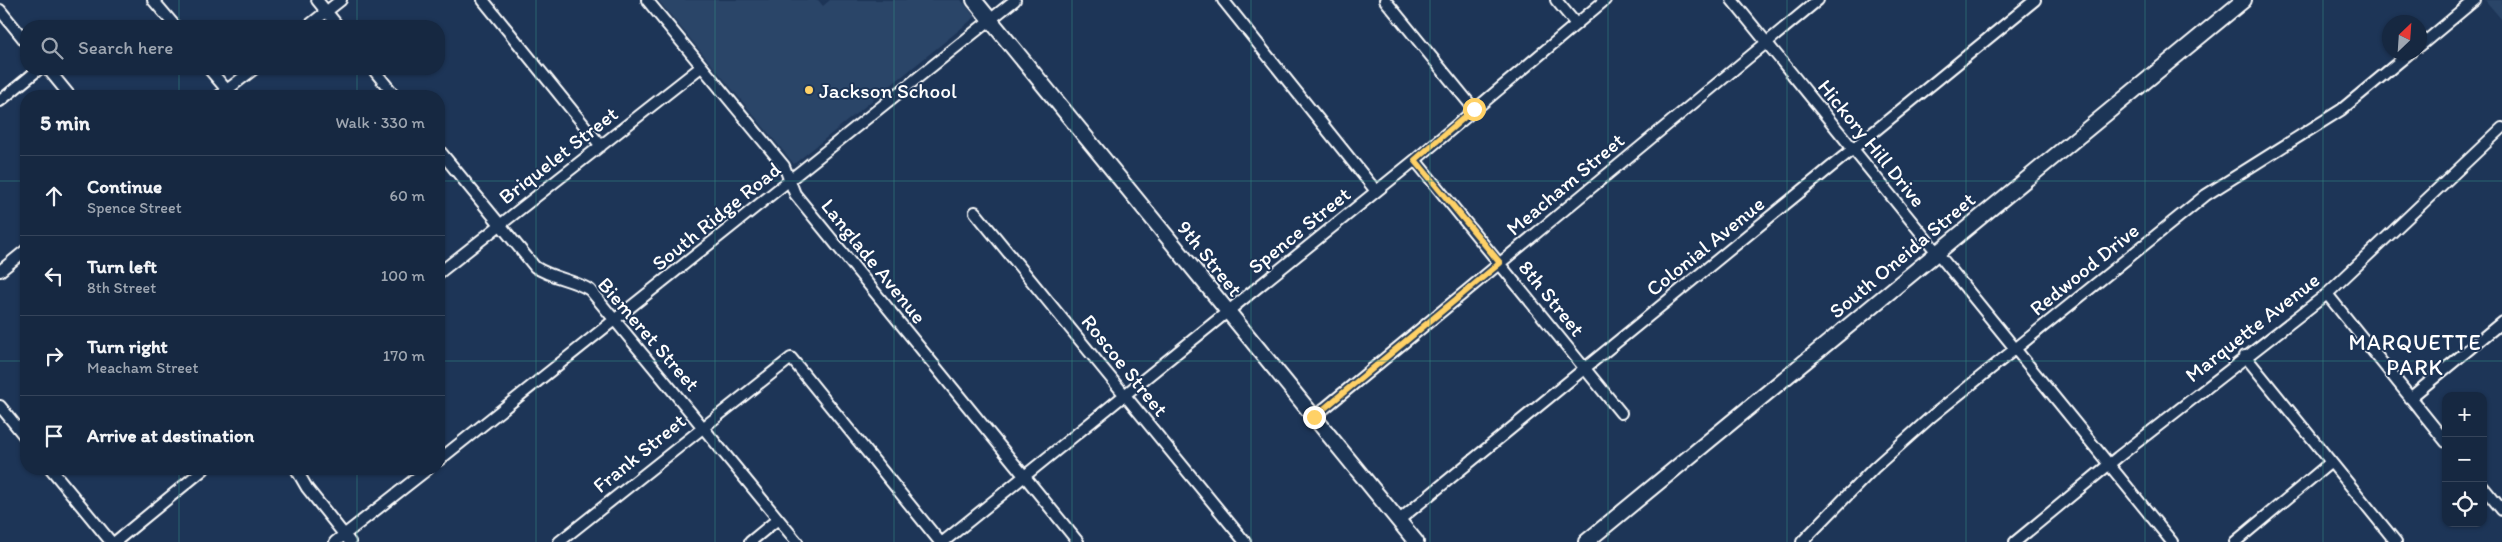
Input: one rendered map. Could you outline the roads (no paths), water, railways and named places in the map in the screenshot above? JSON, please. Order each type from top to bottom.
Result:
[{"type":"street","points":[[153,0],[170,20]]},
{"type":"street","points":[[317,0],[333,20]]},
{"type":"street","points":[[316,20],[341,0]]},
{"type":"street","points":[[483,0],[601,146]]},
{"type":"street","name":"Langlade Avenue","points":[[647,0],[784,166],[801,201],[1078,542]]},
{"type":"street","name":"9th Street","points":[[974,0],[1416,542]]},
{"type":"street","name":"South Ridge Road","points":[[445,455],[1015,0]]},
{"type":"street","points":[[1224,0],[1376,191]]},
{"type":"street","points":[[1384,0],[1474,109]]},
{"type":"street","points":[[1556,0],[1576,24]]},
{"type":"street","name":"Spence Street","points":[[942,542],[1415,160],[1606,0]]},
{"type":"street","name":"Hickory Hill Drive","points":[[1732,0],[1937,253],[2016,347],[2172,542]]},
{"type":"street","name":"Meacham Street","points":[[1314,417],[1818,0]]},
{"type":"street","name":"Colonial Avenue","points":[[1398,521],[2035,0]]},
{"type":"street","name":"South Oneida Street","points":[[1586,542],[2244,0]]},
{"type":"street","points":[[2427,40],[2476,0]]},
{"type":"street","points":[[0,10],[20,35]]},
{"type":"street","name":"Redwood Drive","points":[[1802,542],[1874,468],[1932,416],[2016,347],[2206,195],[2342,110],[2401,60]]},
{"type":"street","name":"Briquelet Street","points":[[445,269],[701,67]]},
{"type":"street","points":[[0,101],[32,75]]},
{"type":"street","points":[[53,75],[65,90]]},
{"type":"street","points":[[213,75],[223,90]]},
{"type":"street","points":[[230,90],[247,75]]},
{"type":"street","points":[[378,75],[390,90]]},
{"type":"street","name":"Marquette Avenue","points":[[2015,542],[2245,356],[2326,294],[2502,128]]},
{"type":"street","name":"Biemeret Street","points":[[445,157],[535,267],[550,277],[577,282],[590,290],[797,542]]},
{"type":"street","name":"8th Street","points":[[1415,160],[1622,413]]},
{"type":"street","name":"Roscoe Street","points":[[975,212],[1245,542]]},
{"type":"street","points":[[0,271],[20,255]]},
{"type":"street","points":[[2326,294],[2442,437]]},
{"type":"street","points":[[2410,398],[2502,322]]},
{"type":"street","points":[[2245,356],[2396,542]]},
{"type":"street","name":"Frank Street","points":[[558,542],[790,358],[942,542]]},
{"type":"street","points":[[0,406],[20,431]]},
{"type":"street","points":[[2235,542],[2331,462]]},
{"type":"street","points":[[56,475],[111,542]]},
{"type":"street","points":[[115,542],[197,475]]},
{"type":"street","points":[[299,475],[307,488],[347,538]]},
{"type":"street","points":[[334,542],[347,538],[421,475]]},
{"type":"street","points":[[2487,492],[2502,510]]},
{"type":"street","points":[[750,542],[778,519]]},
{"type":"place","name":"Jackson School","points":[[809,90]]},
{"type":"district","name":"MARQUETTE PARK","points":[[2415,355]]}]
